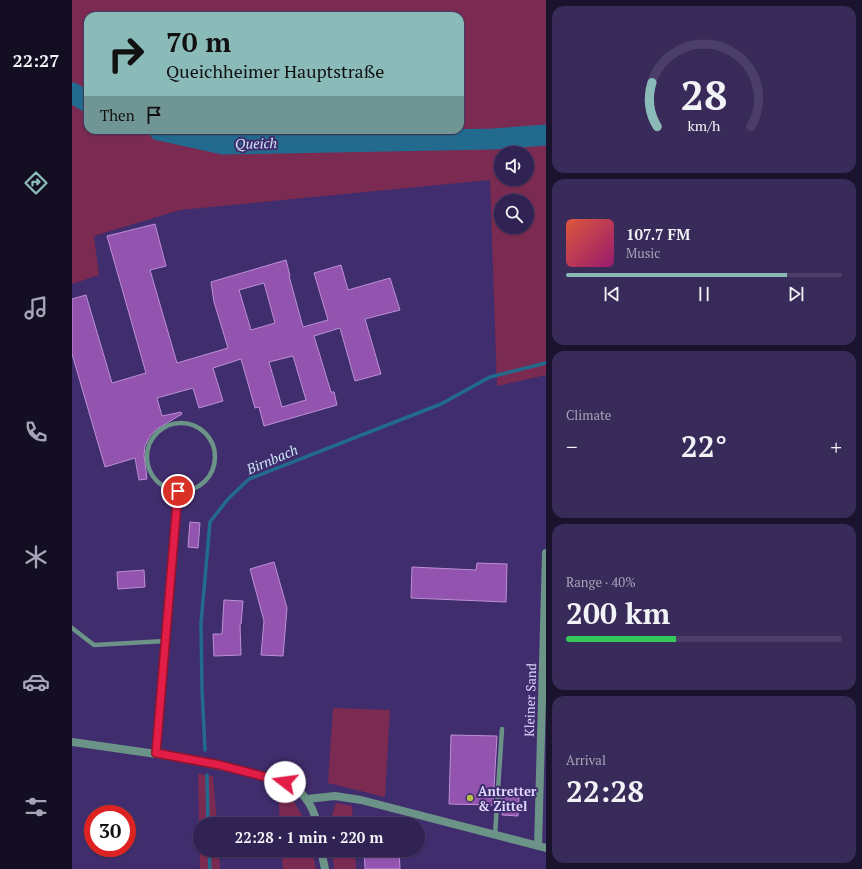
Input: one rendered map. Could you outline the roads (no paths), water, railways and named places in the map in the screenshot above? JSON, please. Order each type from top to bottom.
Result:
[{"type":"street","name":"Kleiner Sand","points":[[542,847],[546,554]]},
{"type":"street","points":[[72,742],[156,753],[220,765],[278,779],[290,784],[307,799],[314,810],[316,817]]},
{"type":"street","points":[[307,799],[335,796],[360,800],[542,847]]},
{"type":"street","points":[[323,857],[325,869]]},
{"type":"lane","points":[[172,424],[190,424],[198,427],[208,435],[214,446],[216,458],[213,470],[207,479],[199,486],[189,490],[178,491],[168,488],[158,481],[152,474],[148,464],[147,453],[150,443],[156,434],[163,428],[172,424]]},
{"type":"lane","points":[[156,753],[178,491]]},
{"type":"lane","points":[[72,628],[94,645],[166,641]]},
{"type":"lane","points":[[496,835],[502,729]]},
{"type":"waterway","name":"Queich","points":[[72,93],[84,100]]},
{"type":"waterway","name":"Queich","points":[[177,134],[223,144],[493,139],[546,135]]},
{"type":"waterway","name":"Birnbach","points":[[205,750],[201,623],[210,522],[228,499],[249,479],[441,404],[490,377],[546,363]]},
{"type":"waterway","name":"Birnbach","points":[[207,775],[208,817]]},
{"type":"waterway","name":"Birnbach","points":[[209,857],[210,869]]},
{"type":"place","name":"Antretter & Zittel","points":[[470,798]]}]
